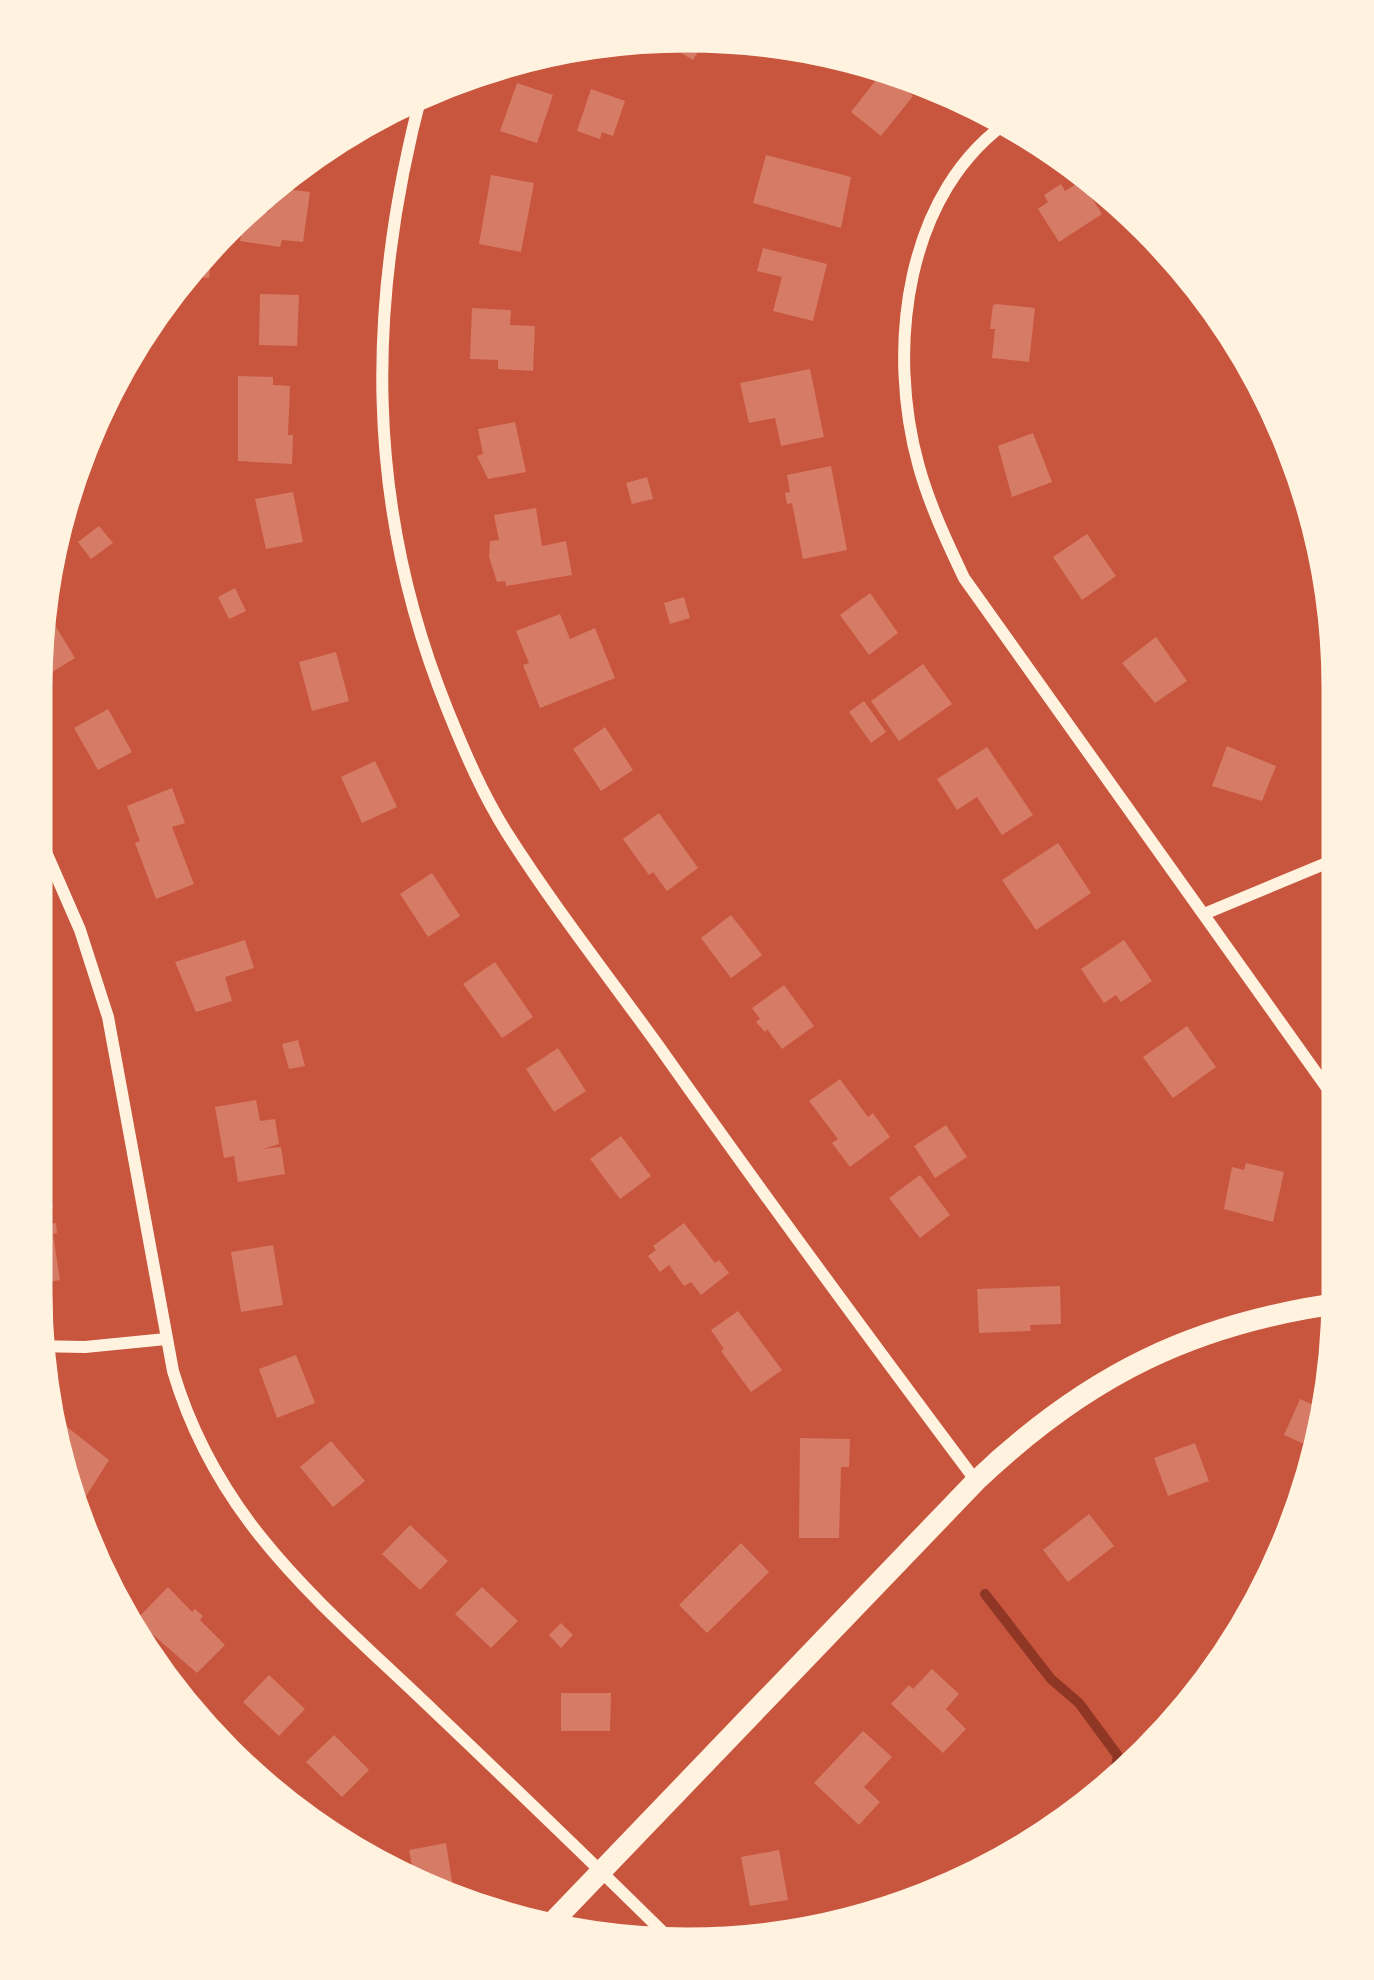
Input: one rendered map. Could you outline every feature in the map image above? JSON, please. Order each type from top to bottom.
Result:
[{"type":"street","points":[[419,104],[389,247],[380,411],[396,539],[428,662],[466,757],[506,832],[793,1236],[976,1481]]},
{"type":"street","points":[[1002,128],[974,151],[956,176],[932,219],[915,266],[904,356],[918,465],[964,578],[1329,1091]]},
{"type":"street","points":[[45,850],[80,930],[108,1017],[166,1339],[183,1403],[206,1457],[272,1555],[665,1934]]},
{"type":"street","points":[[1204,914],[1329,862]]},
{"type":"street","points":[[554,1921],[976,1481],[1038,1424],[1115,1373],[1179,1343],[1245,1321],[1329,1306]]},
{"type":"street","points":[[47,1347],[85,1348],[166,1339]]},
{"type":"building","points":[[668,45],[702,45],[693,60]]},
{"type":"building","points":[[880,75],[913,96],[881,136],[851,112]]},
{"type":"building","points":[[517,83],[553,95],[537,143],[500,131]]},
{"type":"building","points":[[591,89],[625,101],[613,136],[602,132],[600,139],[577,131]]},
{"type":"building","points":[[766,155],[851,177],[841,228],[753,203]]},
{"type":"building","points":[[491,175],[534,183],[521,252],[479,244]]},
{"type":"building","points":[[1081,181],[1102,214],[1059,242],[1038,209],[1048,202],[1044,195],[1061,184],[1065,191]]},
{"type":"building","points":[[283,188],[310,192],[303,242],[282,240],[280,247],[240,241],[243,223],[257,210],[269,212],[271,199]]},
{"type":"building","points":[[763,248],[827,264],[813,321],[773,311],[782,277],[757,271]]},
{"type":"building","points":[[211,257],[209,278],[194,277]]},
{"type":"building","points":[[260,294],[299,295],[297,346],[259,345]]},
{"type":"building","points":[[997,304],[1035,308],[1029,362],[992,358],[995,329],[990,329]]},
{"type":"building","points":[[472,308],[511,310],[510,325],[535,326],[533,371],[498,369],[498,360],[470,359]]},
{"type":"building","points":[[810,369],[824,437],[781,446],[775,418],[749,423],[740,383]]},
{"type":"building","points":[[238,376],[273,377],[273,385],[290,386],[292,464],[238,461]]},
{"type":"building","points":[[515,422],[526,472],[488,479],[477,456],[483,454],[478,429]]},
{"type":"building","points":[[1033,433],[1052,482],[1012,497],[998,446]]},
{"type":"building","points":[[831,466],[847,550],[803,559],[792,503],[787,504],[787,475]]},
{"type":"building","points":[[647,477],[653,499],[632,504],[626,483]]},
{"type":"building","points":[[293,492],[303,542],[266,549],[255,499]]},
{"type":"building","points":[[536,508],[542,546],[566,541],[572,575],[506,586],[505,581],[497,582],[489,557],[490,541],[499,540],[494,515]]},
{"type":"building","points":[[99,526],[113,543],[91,559],[78,542]]},
{"type":"building","points":[[1087,534],[1116,576],[1082,600],[1053,557]]},
{"type":"building","points":[[235,588],[246,611],[229,619],[218,597]]},
{"type":"building","points":[[870,593],[898,633],[869,655],[840,615]]},
{"type":"building","points":[[684,597],[690,618],[670,624],[664,603]]},
{"type":"building","points":[[560,614],[570,639],[595,628],[615,678],[540,708],[516,631]]},
{"type":"building","points":[[49,615],[75,658],[45,676]]},
{"type":"building","points":[[1156,637],[1187,681],[1155,703],[1122,663]]},
{"type":"building","points":[[336,652],[349,701],[312,711],[299,662]]},
{"type":"building","points":[[923,664],[952,704],[899,741],[871,701]]},
{"type":"building","points":[[864,701],[886,732],[871,743],[849,712]]},
{"type":"building","points":[[108,709],[132,752],[98,770],[74,728]]},
{"type":"building","points":[[605,727],[633,770],[601,791],[573,749]]},
{"type":"building","points":[[1227,746],[1276,766],[1262,801],[1212,786]]},
{"type":"building","points":[[987,747],[1033,815],[1002,835],[977,797],[957,810],[937,779]]},
{"type":"building","points":[[375,761],[397,807],[362,823],[341,777]]},
{"type":"building","points":[[172,788],[185,823],[172,827],[194,884],[156,899],[127,806]]},
{"type":"building","points":[[659,813],[698,868],[667,891],[623,839]]},
{"type":"building","points":[[1058,843],[1091,893],[1036,930],[1002,880]]},
{"type":"building","points":[[432,873],[460,916],[428,937],[400,894]]},
{"type":"building","points":[[731,915],[762,955],[731,978],[701,938]]},
{"type":"building","points":[[245,940],[254,968],[225,977],[232,1001],[196,1012],[175,962]]},
{"type":"building","points":[[1124,940],[1152,981],[1121,1002],[1116,995],[1104,1003],[1081,969]]},
{"type":"building","points":[[495,962],[533,1017],[502,1038],[463,984]]},
{"type":"building","points":[[784,985],[814,1026],[782,1049],[756,1022],[760,1019],[752,1008]]},
{"type":"building","points":[[1187,1026],[1216,1067],[1173,1098],[1143,1057]]},
{"type":"building","points":[[298,1040],[305,1066],[289,1069],[282,1044]]},
{"type":"building","points":[[558,1048],[586,1091],[554,1112],[526,1069]]},
{"type":"building","points":[[840,1079],[868,1117],[873,1113],[890,1137],[850,1167],[832,1143],[838,1139],[809,1101]]},
{"type":"building","points":[[256,1100],[260,1121],[275,1119],[279,1144],[263,1149],[281,1147],[285,1174],[238,1182],[234,1156],[224,1158],[215,1107]]},
{"type":"building","points":[[946,1125],[967,1157],[935,1178],[914,1146]]},
{"type":"building","points":[[621,1136],[651,1176],[620,1199],[590,1159]]},
{"type":"building","points":[[1246,1163],[1284,1172],[1273,1222],[1224,1209],[1232,1167],[1244,1170]]},
{"type":"building","points":[[920,1175],[950,1215],[920,1238],[889,1198]]},
{"type":"building","points":[[49,1183],[53,1208],[48,1209],[51,1224],[56,1223],[53,1234],[60,1280],[45,1283],[45,1184]]},
{"type":"building","points":[[684,1223],[715,1263],[719,1260],[729,1273],[701,1295],[691,1282],[684,1286],[669,1265],[660,1272],[648,1256],[656,1250],[653,1246]]},
{"type":"building","points":[[273,1245],[283,1305],[241,1312],[231,1252]]},
{"type":"building","points":[[1060,1286],[1061,1324],[1030,1325],[1031,1331],[979,1333],[977,1289]]},
{"type":"building","points":[[738,1311],[782,1370],[751,1392],[711,1330]]},
{"type":"building","points":[[296,1355],[315,1403],[277,1418],[259,1369]]},
{"type":"building","points":[[1300,1399],[1319,1407],[1310,1446],[1284,1435]]},
{"type":"building","points":[[62,1423],[109,1460],[85,1498],[77,1493]]},
{"type":"building","points":[[800,1438],[850,1439],[849,1467],[841,1467],[839,1538],[799,1538]]},
{"type":"building","points":[[331,1441],[365,1481],[333,1507],[300,1467]]},
{"type":"building","points":[[1195,1443],[1209,1481],[1168,1496],[1154,1458]]},
{"type":"building","points":[[1089,1514],[1114,1546],[1068,1582],[1043,1550]]},
{"type":"building","points":[[410,1525],[448,1561],[420,1590],[382,1554]]},
{"type":"building","points":[[741,1543],[769,1572],[707,1633],[679,1605]]},
{"type":"building","points":[[168,1587],[192,1612],[195,1609],[203,1616],[200,1620],[225,1645],[197,1673],[136,1620]]},
{"type":"building","points":[[482,1587],[518,1621],[491,1648],[455,1614]]},
{"type":"building","points":[[561,1623],[573,1635],[561,1648],[549,1635]]},
{"type":"building","points":[[932,1669],[959,1694],[946,1709],[966,1729],[943,1753],[891,1704]]},
{"type":"building","points":[[269,1675],[305,1709],[279,1736],[243,1702]]},
{"type":"building","points":[[561,1693],[611,1693],[610,1731],[561,1731]]},
{"type":"building","points":[[863,1731],[892,1757],[864,1787],[880,1802],[859,1825],[814,1783]]},
{"type":"building","points":[[334,1735],[369,1770],[342,1797],[306,1762]]},
{"type":"building","points":[[446,1843],[453,1891],[414,1874],[409,1850]]},
{"type":"building","points":[[779,1850],[788,1900],[750,1906],[741,1857]]},
{"type":"waterway","points":[[985,1594],[1118,1756],[1115,1771]]}]
